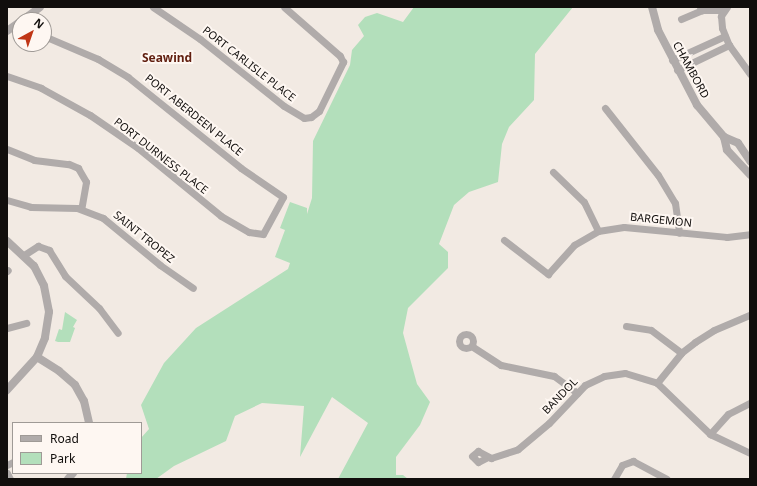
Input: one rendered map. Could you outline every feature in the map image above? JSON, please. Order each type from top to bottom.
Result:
[{"type":"street","name":"PORT CARLISLE PLACE","points":[[153,7],[200,39],[295,114],[311,117],[319,111],[343,62],[340,56],[284,7]]},
{"type":"street","name":"CHAMBORD","points":[[652,7],[658,30],[677,70],[697,106],[724,140],[740,165],[750,175]]},
{"type":"street","points":[[681,19],[701,9],[725,8]]},
{"type":"street","points":[[725,8],[720,16],[725,36],[729,45],[750,74]]},
{"type":"street","points":[[672,60],[725,36]]},
{"type":"street","name":"PORT ABERDEEN PLACE","points":[[52,39],[93,57],[128,77],[241,168],[283,197]]},
{"type":"street","points":[[677,70],[729,45]]},
{"type":"street","name":"PORT DURNESS PLACE","points":[[7,76],[41,88],[90,115],[144,153],[208,207],[249,232],[263,234],[283,197]]},
{"type":"street","points":[[605,108],[658,175],[672,197],[679,233]]},
{"type":"street","name":"CHAMBORD","points":[[724,140],[738,143],[749,159]]},
{"type":"street","points":[[7,149],[34,160],[69,164],[78,168],[86,182],[81,209]]},
{"type":"street","points":[[740,165],[749,159]]},
{"type":"street","points":[[553,172],[584,202],[598,231]]},
{"type":"street","name":"SAINT TROPEZ","points":[[7,200],[31,207],[81,209],[113,224],[156,263],[193,288]]},
{"type":"street","name":"BARGEMON","points":[[504,240],[548,274],[574,245],[598,231],[624,227],[727,237],[750,234]]},
{"type":"street","points":[[7,242],[24,255],[41,278],[48,303],[48,330],[37,357],[7,390]]},
{"type":"street","points":[[24,255],[38,246],[49,250],[65,276],[99,308],[118,333]]},
{"type":"street","points":[[657,383],[681,353],[714,330],[750,315]]},
{"type":"street","points":[[7,328],[26,323]]},
{"type":"street","points":[[626,326],[651,330],[681,353]]},
{"type":"street","points":[[473,347],[501,365],[554,376],[577,393]]},
{"type":"street","points":[[37,357],[75,385],[84,401],[89,422]]},
{"type":"street","name":"BANDOL","points":[[488,457],[518,448],[549,424],[577,393],[594,380],[614,374],[637,375],[657,383],[710,434],[750,452]]},
{"type":"street","points":[[710,434],[728,414],[750,403]]},
{"type":"street","points":[[614,479],[622,465],[633,461],[667,479]]},
{"type":"street","points":[[7,473],[10,479]]},
{"type":"green space","points":[[414,7],[573,7],[535,54],[534,100],[509,127],[502,144],[498,182],[469,192],[454,205],[439,244],[448,252],[448,268],[408,308],[403,333],[417,384],[430,402],[420,425],[396,457],[396,475],[403,475],[408,479],[338,479],[368,423],[332,397],[300,457],[304,406],[262,403],[235,416],[226,441],[174,466],[156,479],[126,479],[127,474],[142,474],[142,437],[149,429],[141,405],[164,363],[196,328],[288,269],[290,263],[275,257],[285,230],[280,228],[290,202],[307,208],[307,214],[312,198],[313,141],[350,65],[352,50],[364,36],[358,25],[365,17],[377,13],[403,22]]},
{"type":"green space","points":[[65,312],[77,320],[73,327],[75,328],[70,342],[58,342],[55,341],[59,329],[62,330]]},
{"type":"district","name":"Seawind","points":[[167,58]]}]
